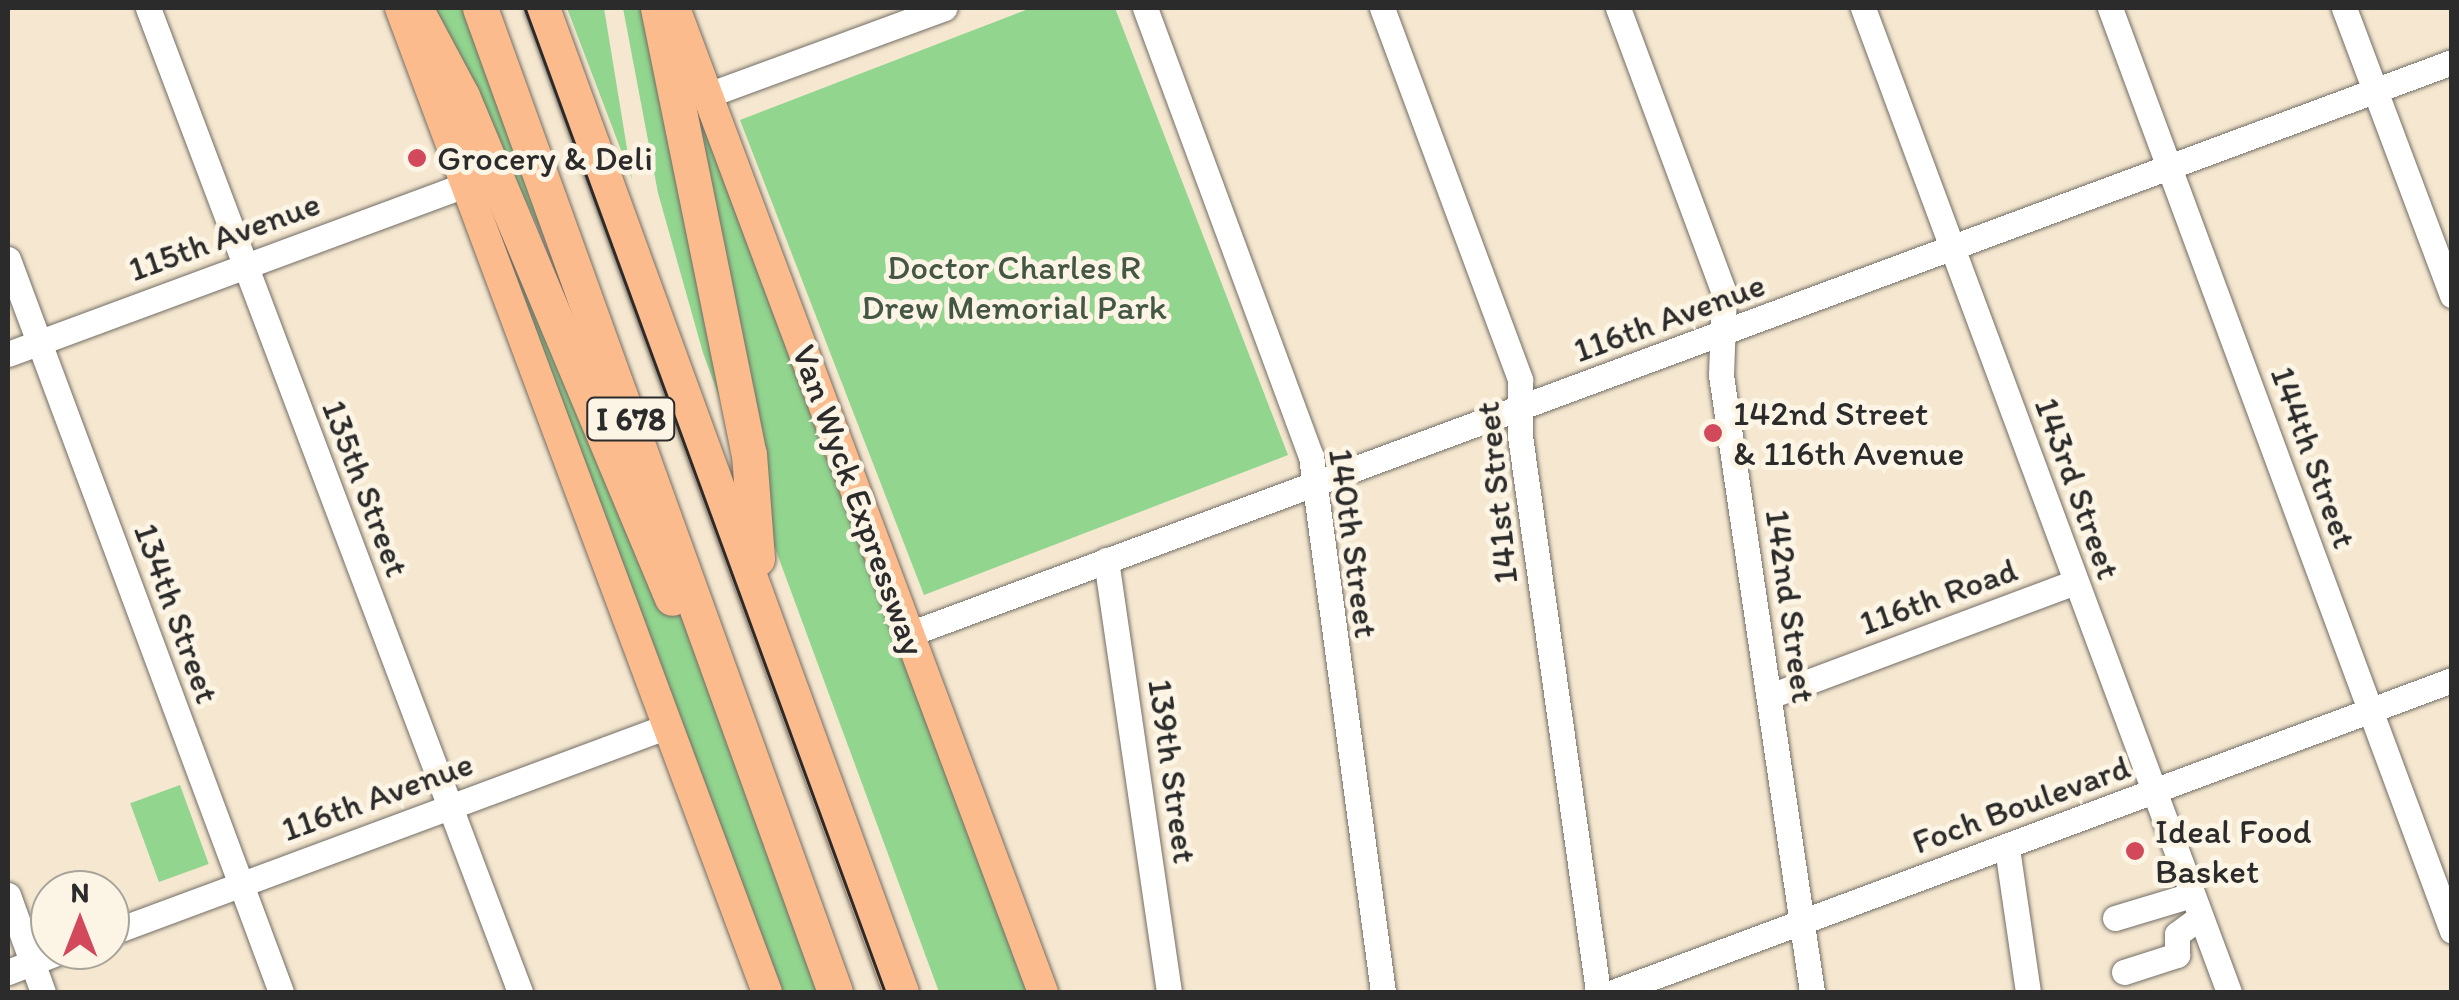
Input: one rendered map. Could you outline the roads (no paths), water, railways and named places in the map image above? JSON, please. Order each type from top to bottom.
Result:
[{"type":"highway","points":[[415,8],[462,96],[776,832]]},
{"type":"highway","name":"I 678","points":[[480,8],[835,992]]},
{"type":"highway","name":"I 678","points":[[542,8],[901,992]]},
{"type":"highway","points":[[658,8],[749,454],[762,610]]},
{"type":"main road","points":[[400,8],[767,992]]},
{"type":"main road","name":"Van Wyck Expressway","points":[[675,8],[1043,992]]},
{"type":"street","name":"135th Street","points":[[148,8],[520,992]]},
{"type":"street","points":[[708,95],[912,13],[944,8]]},
{"type":"street","name":"140th Street","points":[[1145,8],[1311,456],[1383,992]]},
{"type":"street","name":"141st Street","points":[[1382,8],[1520,380],[1520,408],[1598,992]]},
{"type":"street","name":"142nd Street","points":[[1618,8],[1724,293],[1726,336],[1722,375],[1812,992]]},
{"type":"street","name":"143rd Street","points":[[1863,8],[2228,992]]},
{"type":"street","name":"144th Street","points":[[2110,8],[2452,932]]},
{"type":"street","points":[[2344,8],[2452,296]]},
{"type":"street","name":"116th Avenue","points":[[909,634],[1726,336],[2452,62]]},
{"type":"street","name":"115th Avenue","points":[[8,354],[466,185]]},
{"type":"street","name":"134th Street","points":[[8,259],[281,992]]},
{"type":"street","name":"139th Street","points":[[1106,560],[1168,992]]},
{"type":"street","name":"116th Road","points":[[1770,696],[2075,582]]},
{"type":"street","name":"Foch Boulevard","points":[[1614,992],[2452,680]]},
{"type":"street","name":"116th Avenue","points":[[130,926],[668,726]]},
{"type":"street","points":[[2007,848],[2028,992]]},
{"type":"street","points":[[8,895],[30,956]]},
{"type":"street","points":[[2115,918],[2196,906]]},
{"type":"street","points":[[2124,972],[2177,955],[2177,934],[2196,906]]},
{"type":"tram line","points":[[525,8],[885,992]]},
{"type":"place","name":"Grocery & Deli","points":[[417,158]]},
{"type":"place","name":"142nd Street & 116th Avenue","points":[[1713,433]]},
{"type":"place","name":"Ideal Food Basket","points":[[2135,851]]},
{"type":"park label","name":"Doctor Charles R Drew Memorial Park","points":[[1014,287]]}]
